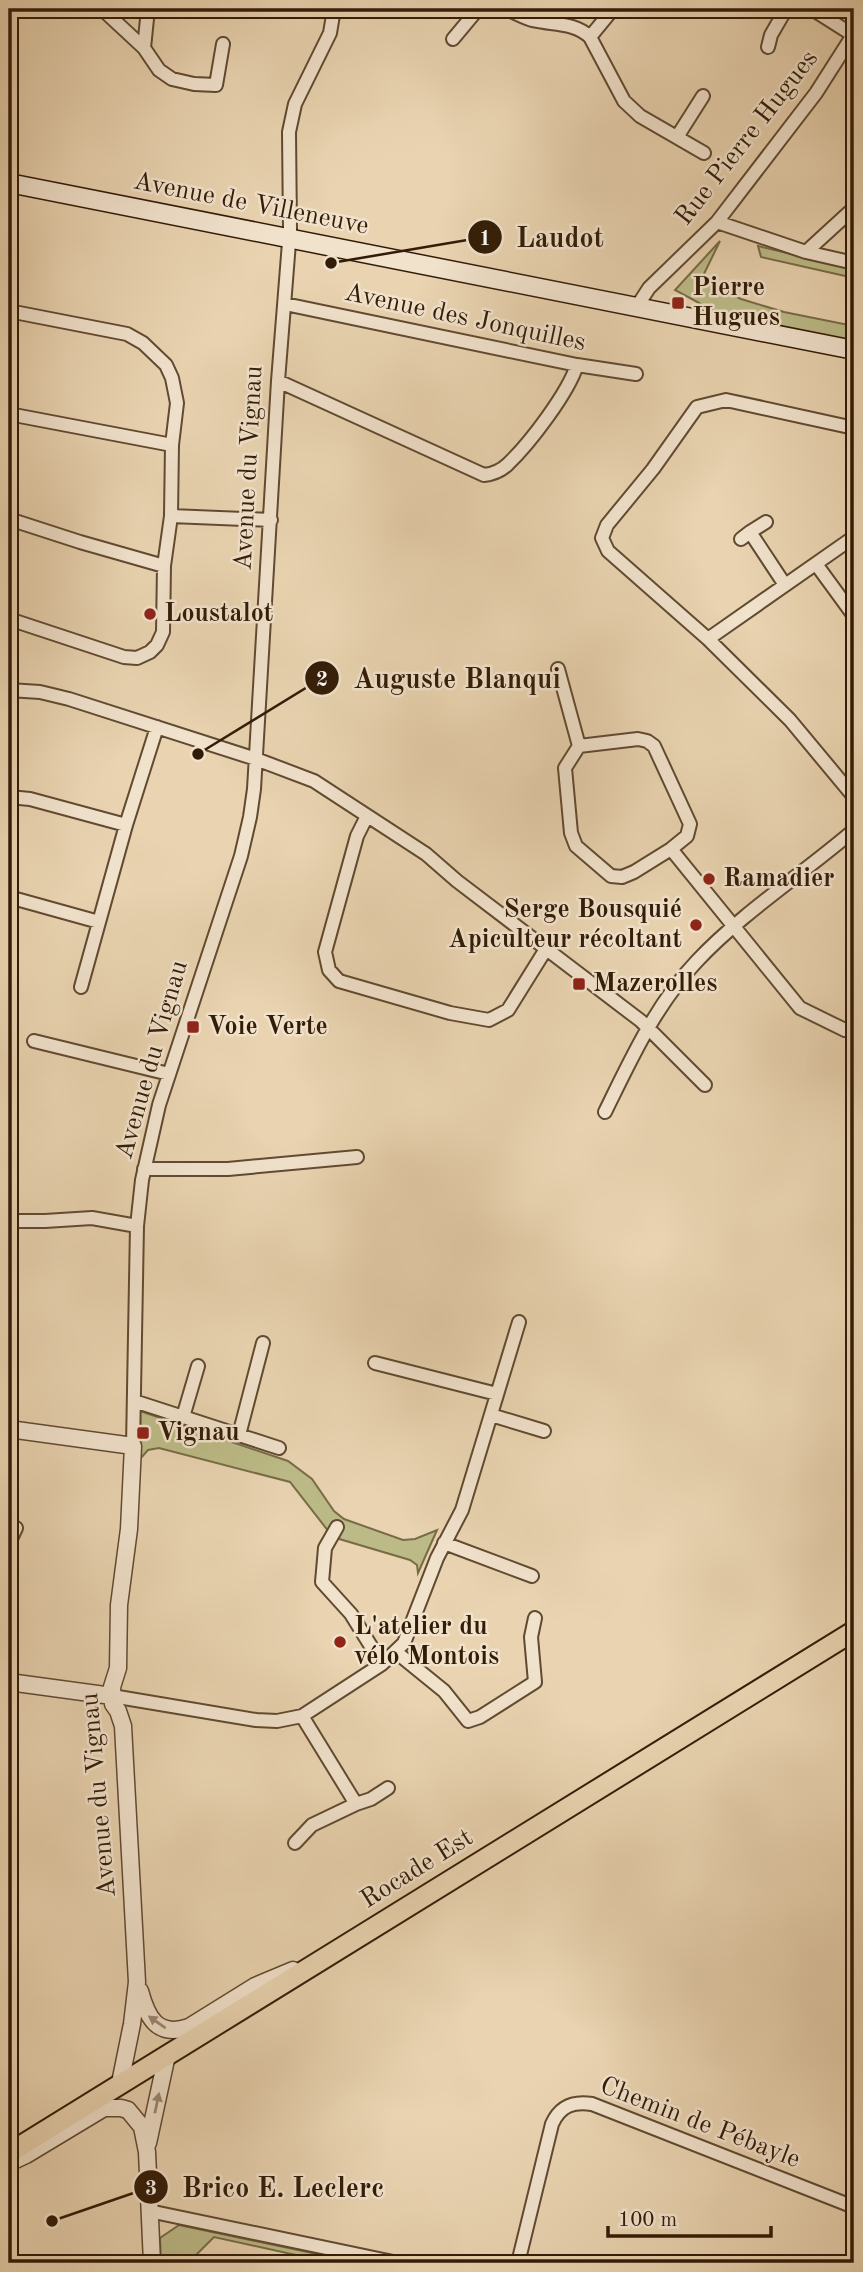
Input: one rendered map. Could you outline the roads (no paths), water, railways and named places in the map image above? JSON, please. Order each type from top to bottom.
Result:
[{"type":"main road","name":"Avenue de Villeneuve","points":[[9,183],[854,350]]},
{"type":"main road","name":"Rocade Est","points":[[9,2152],[854,1631]]},
{"type":"street","points":[[102,9],[144,48],[159,70],[172,79],[216,85],[223,44]]},
{"type":"street","points":[[144,48],[148,9]]},
{"type":"street","name":"Avenue du Vignau","points":[[137,1982],[123,1726],[112,1696],[112,1686],[118,1668],[119,1605],[129,1529],[137,1226],[152,1130],[241,856],[250,817],[289,238],[288,155],[292,117],[305,80],[327,41],[334,9]]},
{"type":"street","points":[[453,39],[478,9]]},
{"type":"street","points":[[507,9],[533,20],[569,26],[584,32],[590,37],[624,101],[640,116],[704,153]]},
{"type":"street","points":[[590,37],[613,9]]},
{"type":"street","points":[[768,47],[786,9]]},
{"type":"street","name":"Rue Pierre Hugues","points":[[636,308],[649,288],[717,222],[816,93],[853,35],[813,9]]},
{"type":"street","points":[[677,137],[703,96]]},
{"type":"street","points":[[806,252],[854,208]]},
{"type":"street","points":[[717,222],[806,252],[854,263]]},
{"type":"street","name":"Avenue des Jonquilles","points":[[285,304],[578,365],[636,374]]},
{"type":"street","points":[[9,311],[127,334],[144,343],[166,365],[172,378],[177,403],[172,445],[171,516],[164,566],[163,632],[157,645],[137,658],[124,657],[9,619]]},
{"type":"street","points":[[278,381],[484,475],[494,474],[507,465],[573,380],[578,365]]},
{"type":"street","points":[[854,428],[726,400],[697,407],[653,469],[607,525],[602,538],[608,551],[708,639],[790,720],[854,797]]},
{"type":"street","points":[[9,414],[172,445]]},
{"type":"street","points":[[171,516],[271,520]]},
{"type":"street","points":[[9,519],[164,566]]},
{"type":"street","points":[[766,522],[745,535],[785,585]]},
{"type":"street","points":[[708,639],[854,537]]},
{"type":"street","points":[[816,564],[854,616]]},
{"type":"street","points":[[558,670],[579,746],[565,768],[571,833],[576,846],[611,876],[622,877],[671,849],[687,836],[690,824],[654,746],[638,739],[579,746]]},
{"type":"street","points":[[9,690],[53,695],[256,759],[314,781],[426,854],[647,1027],[705,1085]]},
{"type":"street","points":[[82,987],[126,825],[157,727]]},
{"type":"street","points":[[9,797],[30,799],[126,825]]},
{"type":"street","points":[[367,816],[357,836],[325,952],[329,970],[339,981],[450,1013],[489,1020],[508,1010],[545,949]]},
{"type":"street","points":[[605,1112],[647,1027],[696,962],[733,927],[854,830]]},
{"type":"street","points":[[671,849],[800,1008],[845,1030]]},
{"type":"street","points":[[9,897],[99,922]]},
{"type":"street","points":[[34,1041],[169,1074]]},
{"type":"street","points":[[144,1169],[228,1169],[357,1157]]},
{"type":"street","points":[[9,1221],[92,1218],[137,1226]]},
{"type":"street","points":[[9,1682],[277,1721],[302,1716],[382,1664],[404,1643],[444,1543],[461,1510],[519,1322]]},
{"type":"street","points":[[239,1435],[263,1343]]},
{"type":"street","points":[[375,1363],[497,1394]]},
{"type":"street","points":[[183,1417],[198,1366]]},
{"type":"street","points":[[134,1401],[279,1448]]},
{"type":"street","points":[[491,1415],[544,1431]]},
{"type":"street","points":[[9,1430],[133,1446]]},
{"type":"street","points":[[337,1527],[326,1548],[322,1582],[351,1614],[382,1664]]},
{"type":"street","points":[[9,1543],[16,1528]]},
{"type":"street","points":[[444,1543],[532,1576]]},
{"type":"street","points":[[396,1652],[444,1691],[468,1721],[480,1717],[535,1682],[531,1637],[535,1618]]},
{"type":"street","points":[[302,1716],[356,1804]]},
{"type":"street","points":[[295,1843],[312,1825],[371,1799],[388,1788]]},
{"type":"street","points":[[137,1982],[149,2018],[164,2028],[180,2030],[255,1986],[327,1955]]},
{"type":"street","points":[[120,2083],[137,1982]]},
{"type":"street","points":[[146,2152],[167,2055]]},
{"type":"street","name":"Chemin de Pébayle","points":[[518,2263],[552,2124],[560,2110],[576,2103],[592,2104],[854,2207]]},
{"type":"street","points":[[9,2163],[104,2108],[128,2110],[138,2120],[146,2152],[152,2263]]},
{"type":"street","points":[[149,2211],[398,2263]]},
{"type":"place","name":"Laudot","points":[[331,263]]},
{"type":"place","name":"Pierre Hugues","points":[[678,303]]},
{"type":"place","name":"Loustalot","points":[[150,614]]},
{"type":"place","name":"Auguste Blanqui","points":[[198,754]]},
{"type":"place","name":"Ramadier","points":[[709,879]]},
{"type":"place","name":"Serge Bousquié Apiculteur récoltant","points":[[696,925]]},
{"type":"place","name":"Mazerolles","points":[[579,984]]},
{"type":"place","name":"Voie Verte","points":[[193,1027]]},
{"type":"place","name":"Vignau","points":[[143,1433]]},
{"type":"place","name":"L'atelier du vélo Montois","points":[[340,1642]]},
{"type":"place","name":"Brico E. Leclerc","points":[[52,2221]]}]
